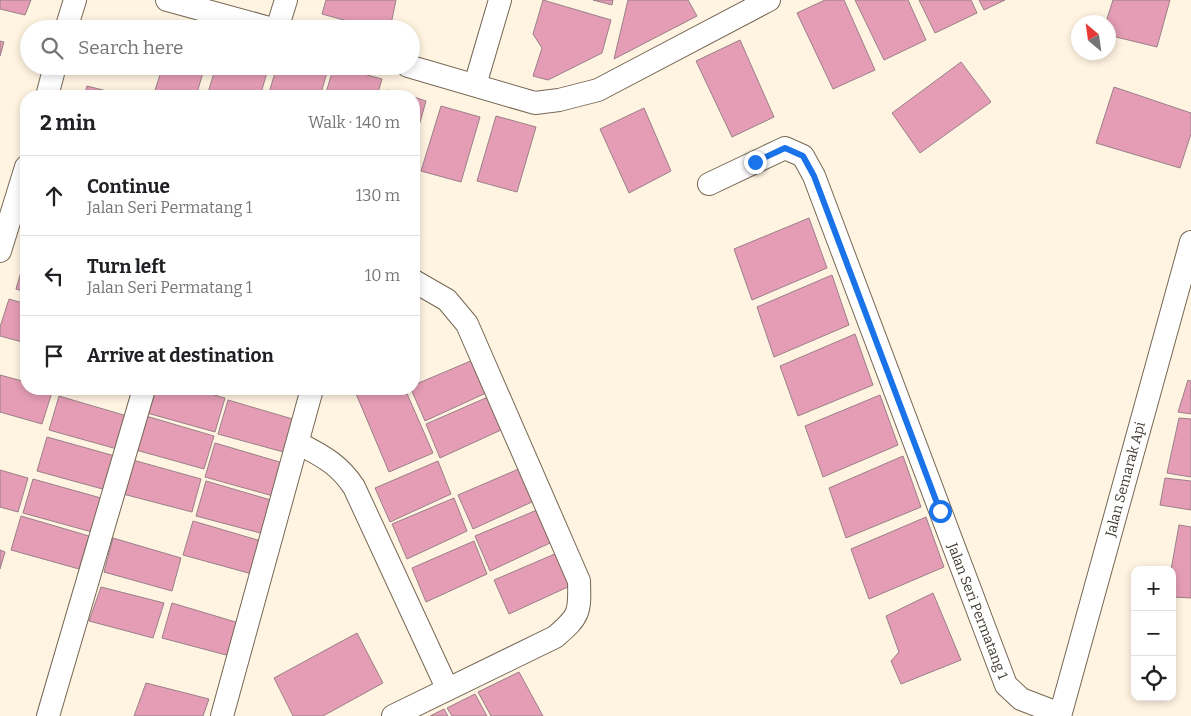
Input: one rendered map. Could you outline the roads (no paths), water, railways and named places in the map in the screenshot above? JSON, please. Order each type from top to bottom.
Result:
[{"type":"street","points":[[69,20],[75,0]]},
{"type":"street","points":[[168,0],[240,20]]},
{"type":"street","points":[[280,20],[286,0]]},
{"type":"street","points":[[476,85],[500,0]]},
{"type":"street","points":[[420,69],[535,103],[576,97],[598,90],[769,0]]},
{"type":"street","points":[[49,90],[53,75]]},
{"type":"street","name":"Jalan Seri Permatang 1","points":[[709,184],[785,148],[803,156],[814,176],[1006,685],[1021,699],[1060,715]]},
{"type":"street","points":[[0,251],[20,189]]},
{"type":"street","name":"Jalan Semarak Api","points":[[1060,715],[1191,242]]},
{"type":"street","points":[[394,716],[447,688],[555,637],[571,623],[580,606],[579,581],[467,324],[447,300],[420,284]]},
{"type":"street","points":[[48,716],[142,395]]},
{"type":"street","points":[[222,716],[310,395]]},
{"type":"street","points":[[298,443],[339,468],[354,486],[447,688]]}]
